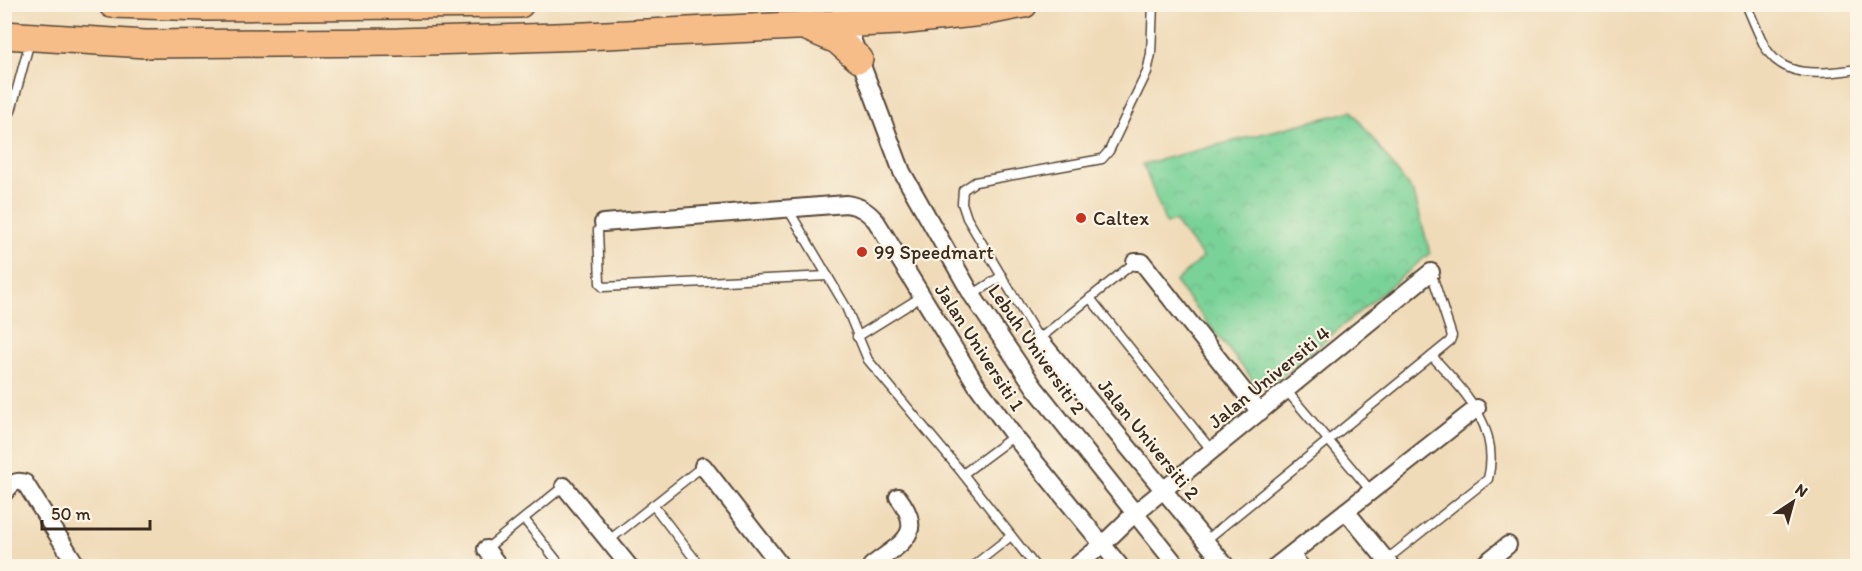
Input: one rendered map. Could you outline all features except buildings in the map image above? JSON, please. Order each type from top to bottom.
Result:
[{"type":"main road","points":[[82,39],[118,7],[520,4]]},
{"type":"main road","points":[[4,35],[145,44],[410,41],[585,36],[803,26],[842,14],[899,21],[983,12],[1024,4]]},
{"type":"main road","points":[[118,7],[145,44]]},
{"type":"main road","points":[[803,26],[837,40],[861,63],[879,38],[899,21]]},
{"type":"street","name":"Lebuh Universiti 2","points":[[842,14],[902,172],[972,295],[1035,388],[1177,567]]},
{"type":"street","name":"Jalan Universiti 1","points":[[603,223],[846,204],[858,206],[868,212],[876,221],[976,384],[1014,436],[1120,567]]},
{"type":"street","points":[[1135,262],[1142,262],[1260,412]]},
{"type":"street","name":"Jalan Universiti 4","points":[[1076,567],[1134,514],[1431,272]]},
{"type":"street","name":"Jalan Universiti 2","points":[[1039,339],[1226,567]]},
{"type":"street","points":[[1276,567],[1477,408]]},
{"type":"street","points":[[703,466],[781,567]]},
{"type":"street","points":[[4,493],[13,483],[20,480],[25,483],[77,567]]},
{"type":"street","points":[[564,486],[629,567]]},
{"type":"street","points":[[871,567],[905,540],[909,532],[911,519],[908,510],[898,496]]},
{"type":"street","points":[[1346,511],[1389,563]]},
{"type":"street","points":[[1482,567],[1508,545]]},
{"type":"street","points":[[486,549],[499,567]]},
{"type":"lane","points":[[1135,262],[1039,339],[967,218],[962,203],[963,190],[975,182],[1102,159],[1109,151],[1148,72],[1153,4]]},
{"type":"lane","points":[[1746,4],[1766,48],[1777,61],[1803,73],[1824,74],[1857,69]]},
{"type":"lane","points":[[4,122],[11,111],[31,38]]},
{"type":"lane","points":[[788,209],[853,321],[857,337],[868,360],[963,474],[1035,567]]},
{"type":"lane","points":[[603,223],[598,230],[600,283],[603,287],[828,276]]},
{"type":"lane","points":[[1205,541],[1450,341],[1452,336],[1431,272]]},
{"type":"lane","points":[[972,295],[1002,276]]},
{"type":"lane","points":[[857,337],[921,297]]},
{"type":"lane","points":[[1090,298],[1212,451]]},
{"type":"lane","points":[[1389,563],[1488,479],[1491,467],[1488,436],[1477,408],[1432,356]]},
{"type":"lane","points":[[1286,390],[1371,491]]},
{"type":"lane","points":[[963,474],[1014,436]]},
{"type":"lane","points":[[608,541],[703,466]]},
{"type":"lane","points":[[486,549],[564,486]]},
{"type":"lane","points":[[653,506],[700,567]]},
{"type":"lane","points":[[524,519],[561,567]]},
{"type":"lane","points":[[974,567],[1011,536]]},
{"type":"lane","points":[[1294,552],[1306,567]]},
{"type":"green space","points":[[1352,111],[1414,194],[1430,253],[1269,387],[1257,385],[1175,282],[1203,257],[1174,221],[1166,224],[1143,164]]},
{"type":"place","name":"Caltex","points":[[1081,218]]},
{"type":"place","name":"99 Speedmart","points":[[862,252]]}]
